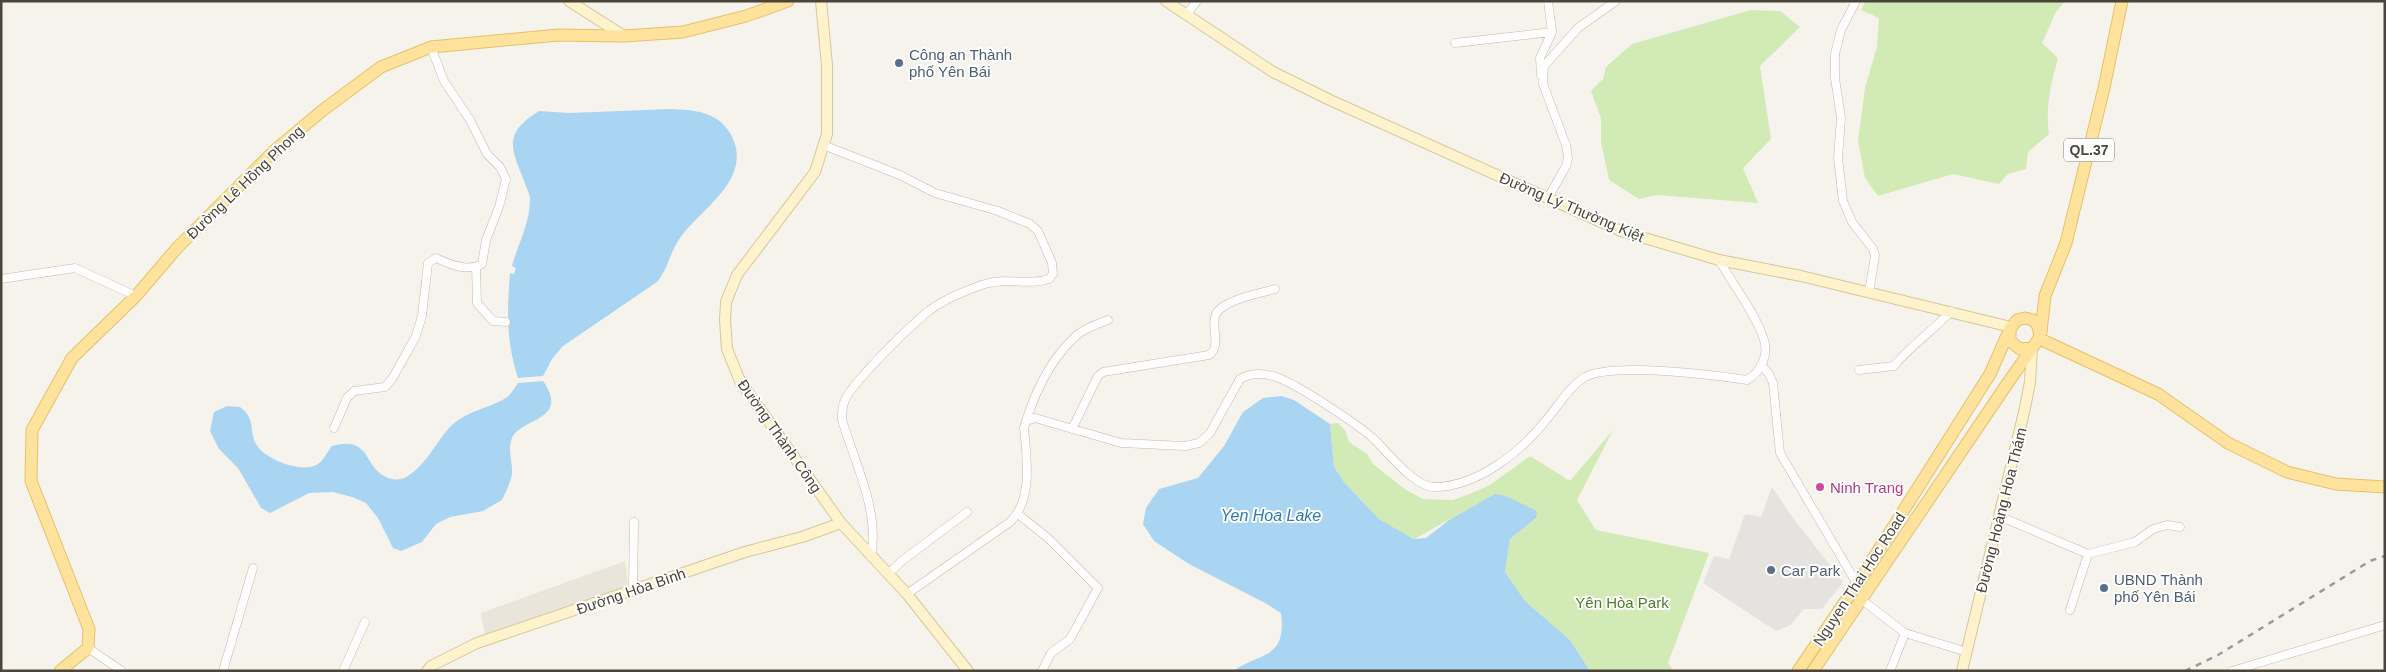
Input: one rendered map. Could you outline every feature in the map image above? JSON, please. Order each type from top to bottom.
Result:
[{"type":"main road","points":[[568,1],[624,36]]},
{"type":"main road","name":"Đường Lê Hồng Phong","points":[[88,648],[89,629],[31,482],[32,430],[72,358],[136,296],[176,248],[274,151],[308,122],[381,67],[431,47],[558,36],[624,36],[683,32],[788,1]]},
{"type":"main road","name":"Đường Thành Công","points":[[821,1],[828,65],[827,134],[815,172],[737,274],[726,302],[727,349],[740,381],[841,523],[907,594],[968,671]]},
{"type":"main road","name":"Đường Lý Thường Kiệt","points":[[1166,1],[1273,72],[1621,231],[1719,260],[1868,292],[2012,326]]},
{"type":"main road","name":"QL.37","points":[[2037,340],[2044,296],[2066,243],[2104,88],[2122,1]]},
{"type":"main road","name":"QL.37","points":[[2012,326],[2033,310],[2044,296]]},
{"type":"main road","points":[[2025,318],[2033,320],[2038,326],[2037,340],[2025,350],[2015,347],[2009,339],[2012,326],[2025,318]]},
{"type":"main road","name":"Nguyen Thai Hoc Road","points":[[1798,671],[1857,584],[1990,374],[2012,326]]},
{"type":"main road","points":[[2037,340],[2158,394],[2228,443],[2287,472],[2336,484],[2385,487]]},
{"type":"main road","name":"Nguyen Thai Hoc Road","points":[[1813,671],[2037,340]]},
{"type":"main road","name":"Đường Hoàng Hoa Thám","points":[[1962,671],[2030,382],[2037,340]]},
{"type":"main road","name":"Đường Hòa Bình","points":[[427,671],[431,666],[477,643],[744,552],[802,537],[841,523]]},
{"type":"main road","points":[[60,671],[88,648]]},
{"type":"street","points":[[1186,14],[1197,1]]},
{"type":"street","points":[[1548,1],[1552,32],[1540,58],[1539,72],[1566,145],[1568,158],[1566,166],[1548,198]]},
{"type":"street","points":[[1542,78],[1547,61],[1578,28],[1616,1]]},
{"type":"street","points":[[1856,1],[1842,30],[1835,54],[1835,78],[1841,118],[1838,158],[1843,201],[1852,222],[1873,249],[1875,256],[1868,292]]},
{"type":"street","points":[[1455,43],[1552,32]]},
{"type":"street","points":[[334,428],[347,398],[354,391],[385,386],[392,379],[416,336],[422,316],[428,263],[436,258],[460,267],[476,267],[482,264],[486,240],[499,207],[506,179],[500,167],[487,154],[470,120],[444,81],[431,47]]},
{"type":"street","points":[[823,145],[900,175],[935,192],[1021,220],[1038,231],[1052,263],[1052,274],[1049,279],[1043,281],[993,282],[963,293],[931,310],[875,365],[845,400],[842,420],[873,518],[874,536],[871,557]]},
{"type":"street","points":[[1026,421],[1035,418],[1121,443],[1185,446],[1199,443],[1210,433],[1240,379],[1255,374],[1265,375],[1290,384],[1354,424],[1374,439],[1409,474],[1421,482],[1430,487],[1447,486],[1474,478],[1510,455],[1543,424],[1576,384],[1586,376],[1617,371],[1669,371],[1747,380],[1758,374],[1765,354],[1764,338],[1719,260]]},
{"type":"street","points":[[476,267],[477,303],[493,321],[506,322]]},
{"type":"street","points":[[1,285],[4,278],[75,268],[136,296]]},
{"type":"street","points":[[1072,429],[1098,376],[1102,372],[1209,355],[1215,346],[1214,320],[1218,310],[1229,304],[1275,289]]},
{"type":"street","points":[[1859,370],[1894,366],[1910,346],[1940,324],[1951,311]]},
{"type":"street","points":[[907,594],[1010,522],[1018,514],[1025,498],[1026,421],[1036,394],[1059,355],[1077,335],[1108,320]]},
{"type":"street","points":[[1761,365],[1769,374],[1773,383],[1780,453],[1857,584]]},
{"type":"street","points":[[888,574],[903,560],[967,512]]},
{"type":"street","points":[[1018,514],[1048,538],[1098,588],[1070,639],[1051,653],[1042,671]]},
{"type":"street","points":[[1999,516],[2088,554],[2135,542],[2153,529],[2167,524],[2180,527]]},
{"type":"street","points":[[633,591],[634,522]]},
{"type":"street","points":[[2070,610],[2088,554]]},
{"type":"street","points":[[223,671],[254,568]]},
{"type":"street","points":[[1862,600],[1905,633],[1967,652]]},
{"type":"street","points":[[343,671],[364,622]]},
{"type":"street","points":[[2232,671],[2260,667],[2385,625]]},
{"type":"street","points":[[1890,671],[1905,633]]},
{"type":"street","points":[[88,648],[122,671]]},
{"type":"shaded area","name":"Car Park","points":[[1772,487],[1790,514],[1843,582],[1822,609],[1804,609],[1791,625],[1776,631],[1703,583],[1714,556],[1729,559],[1745,514],[1761,517]]},
{"type":"shaded area","points":[[625,561],[628,587],[485,636],[481,613]]},
{"type":"green space","points":[[1866,1],[2065,1],[2056,12],[2042,43],[2058,58],[2048,105],[2049,134],[2028,152],[2026,169],[2008,174],[1999,184],[1953,174],[1878,196],[1865,178],[1858,141],[1865,88],[1877,47],[1879,18],[1861,10]]},
{"type":"green space","points":[[1751,10],[1780,11],[1800,27],[1760,66],[1771,139],[1743,168],[1758,203],[1657,195],[1639,199],[1609,180],[1601,142],[1601,118],[1591,91],[1603,79],[1606,67],[1632,44]]},
{"type":"green space","name":"Yên Hòa Park","points":[[1338,423],[1345,430],[1349,442],[1367,454],[1373,464],[1406,490],[1423,499],[1453,500],[1490,485],[1530,456],[1570,481],[1613,430],[1577,500],[1596,530],[1709,553],[1668,663],[1674,671],[1590,671],[1570,640],[1525,601],[1505,572],[1510,539],[1536,518],[1446,522],[1455,516],[1413,540],[1379,519],[1344,482],[1334,467],[1330,424]]},
{"type":"water","points":[[670,109],[704,113],[725,126],[736,149],[736,164],[731,178],[723,191],[680,238],[664,272],[657,282],[563,346],[552,359],[543,376],[518,378],[509,338],[509,287],[510,273],[514,274],[516,268],[512,266],[526,225],[530,199],[513,149],[515,134],[520,126],[539,111],[569,113]]},
{"type":"water","points":[[543,381],[550,394],[551,404],[548,411],[517,431],[512,438],[510,447],[512,474],[502,500],[483,511],[450,517],[436,524],[422,542],[401,551],[393,548],[378,518],[366,503],[352,497],[333,492],[309,493],[270,513],[261,508],[238,468],[219,449],[210,431],[214,412],[227,406],[240,407],[249,417],[253,436],[258,447],[269,457],[277,461],[295,466],[312,467],[320,463],[332,446],[355,445],[362,449],[376,469],[383,475],[392,479],[401,479],[409,476],[417,469],[455,422],[506,398],[518,383]]},
{"type":"water","name":"Yen Hoa Lake","points":[[1281,396],[1294,400],[1330,424],[1334,467],[1344,482],[1379,519],[1413,539],[1426,538],[1448,521],[1495,494],[1506,496],[1537,511],[1536,518],[1510,539],[1505,572],[1525,601],[1570,640],[1590,671],[1233,671],[1276,647],[1282,628],[1281,613],[1189,564],[1154,541],[1143,524],[1146,508],[1159,489],[1198,478],[1224,446],[1243,412],[1263,398]]},
{"type":"railway","points":[[2185,671],[2218,655],[2370,561],[2385,556]]},
{"type":"place","name":"Công an Thành phố Yên Bái","points":[[899,63]]},
{"type":"place","name":"Ninh Trang","points":[[1820,487]]},
{"type":"place","name":"Car Park","points":[[1771,570]]},
{"type":"place","name":"UBND Thành phố Yên Bái","points":[[2104,588]]}]
